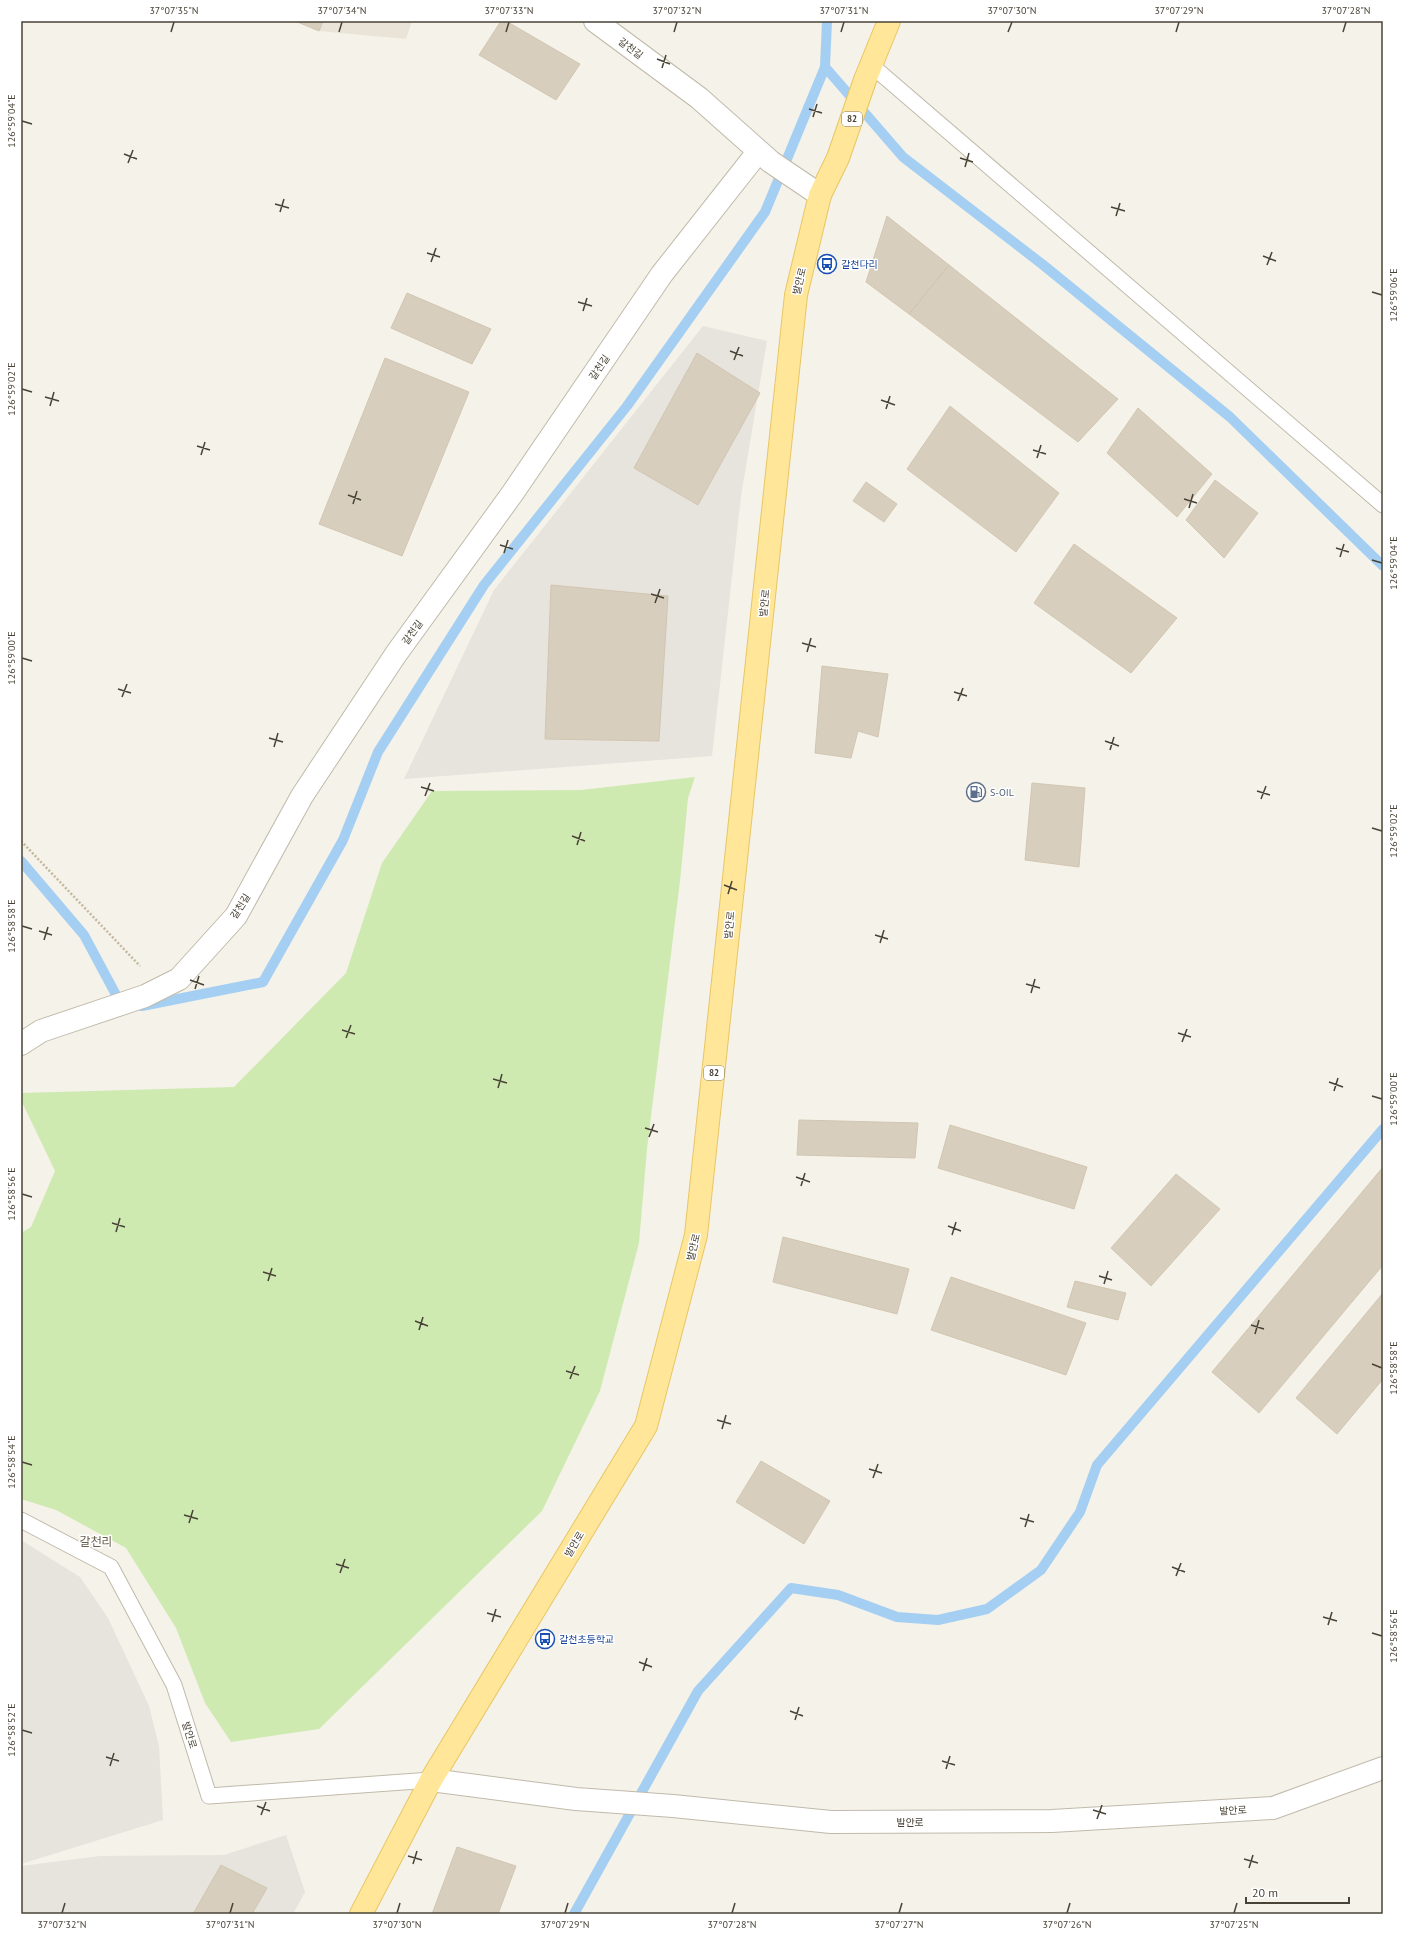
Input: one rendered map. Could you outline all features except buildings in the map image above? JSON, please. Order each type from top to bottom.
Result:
[{"type":"main road","name":"발안로","points":[[361,1914],[431,1780],[646,1426],[696,1235],[796,295],[820,195],[838,158],[868,72],[889,21]]},
{"type":"street","name":"갈천길","points":[[595,21],[699,98],[764,157],[802,181],[820,195]]},
{"type":"street","name":"갈천길","points":[[21,1044],[41,1031],[153,992],[179,979],[236,916],[302,796],[396,654],[512,494],[662,274],[764,157]]},
{"type":"street","name":"발안로","points":[[431,1780],[576,1799],[673,1806],[830,1822],[1060,1821],[1273,1808],[1383,1768]]},
{"type":"lane","points":[[868,72],[1383,505]]},
{"type":"lane","name":"발안로","points":[[21,1520],[111,1567],[174,1685],[209,1796],[431,1780]]},
{"type":"path","points":[[21,841],[153,992]]},
{"type":"shaded area","points":[[295,21],[412,21],[406,39],[319,31]]},
{"type":"shaded area","points":[[703,326],[767,341],[741,496],[712,756],[404,779],[494,590]]},
{"type":"shaded area","points":[[21,1540],[80,1577],[108,1618],[149,1706],[159,1746],[163,1820],[21,1864]]},
{"type":"shaded area","points":[[286,1835],[305,1892],[293,1914],[21,1914],[21,1866],[100,1856],[224,1855]]},
{"type":"green space","points":[[695,777],[688,798],[680,881],[647,1149],[639,1243],[600,1391],[542,1511],[319,1729],[231,1742],[205,1703],[176,1628],[126,1548],[56,1510],[21,1499],[21,1233],[31,1227],[55,1171],[21,1100],[21,1093],[234,1087],[346,973],[382,863],[432,791],[581,790]]},
{"type":"waterway","points":[[142,1006],[263,982],[343,840],[378,752],[484,585],[627,406],[765,212],[825,67],[827,21]]},
{"type":"waterway","points":[[825,67],[903,157],[1042,264],[1230,417],[1383,566]]},
{"type":"waterway","points":[[21,861],[84,935],[122,1006]]},
{"type":"waterway","points":[[574,1914],[698,1691],[791,1588],[838,1595],[897,1617],[938,1620],[987,1609],[1041,1570],[1080,1512],[1097,1465],[1383,1129]]},
{"type":"place","name":"갈천다리","points":[[827,264]]},
{"type":"place","name":"S-OIL","points":[[976,792]]},
{"type":"place","name":"갈천초등학교","points":[[545,1639]]},
{"type":"district","name":"갈천리","points":[[96,1542]]}]
